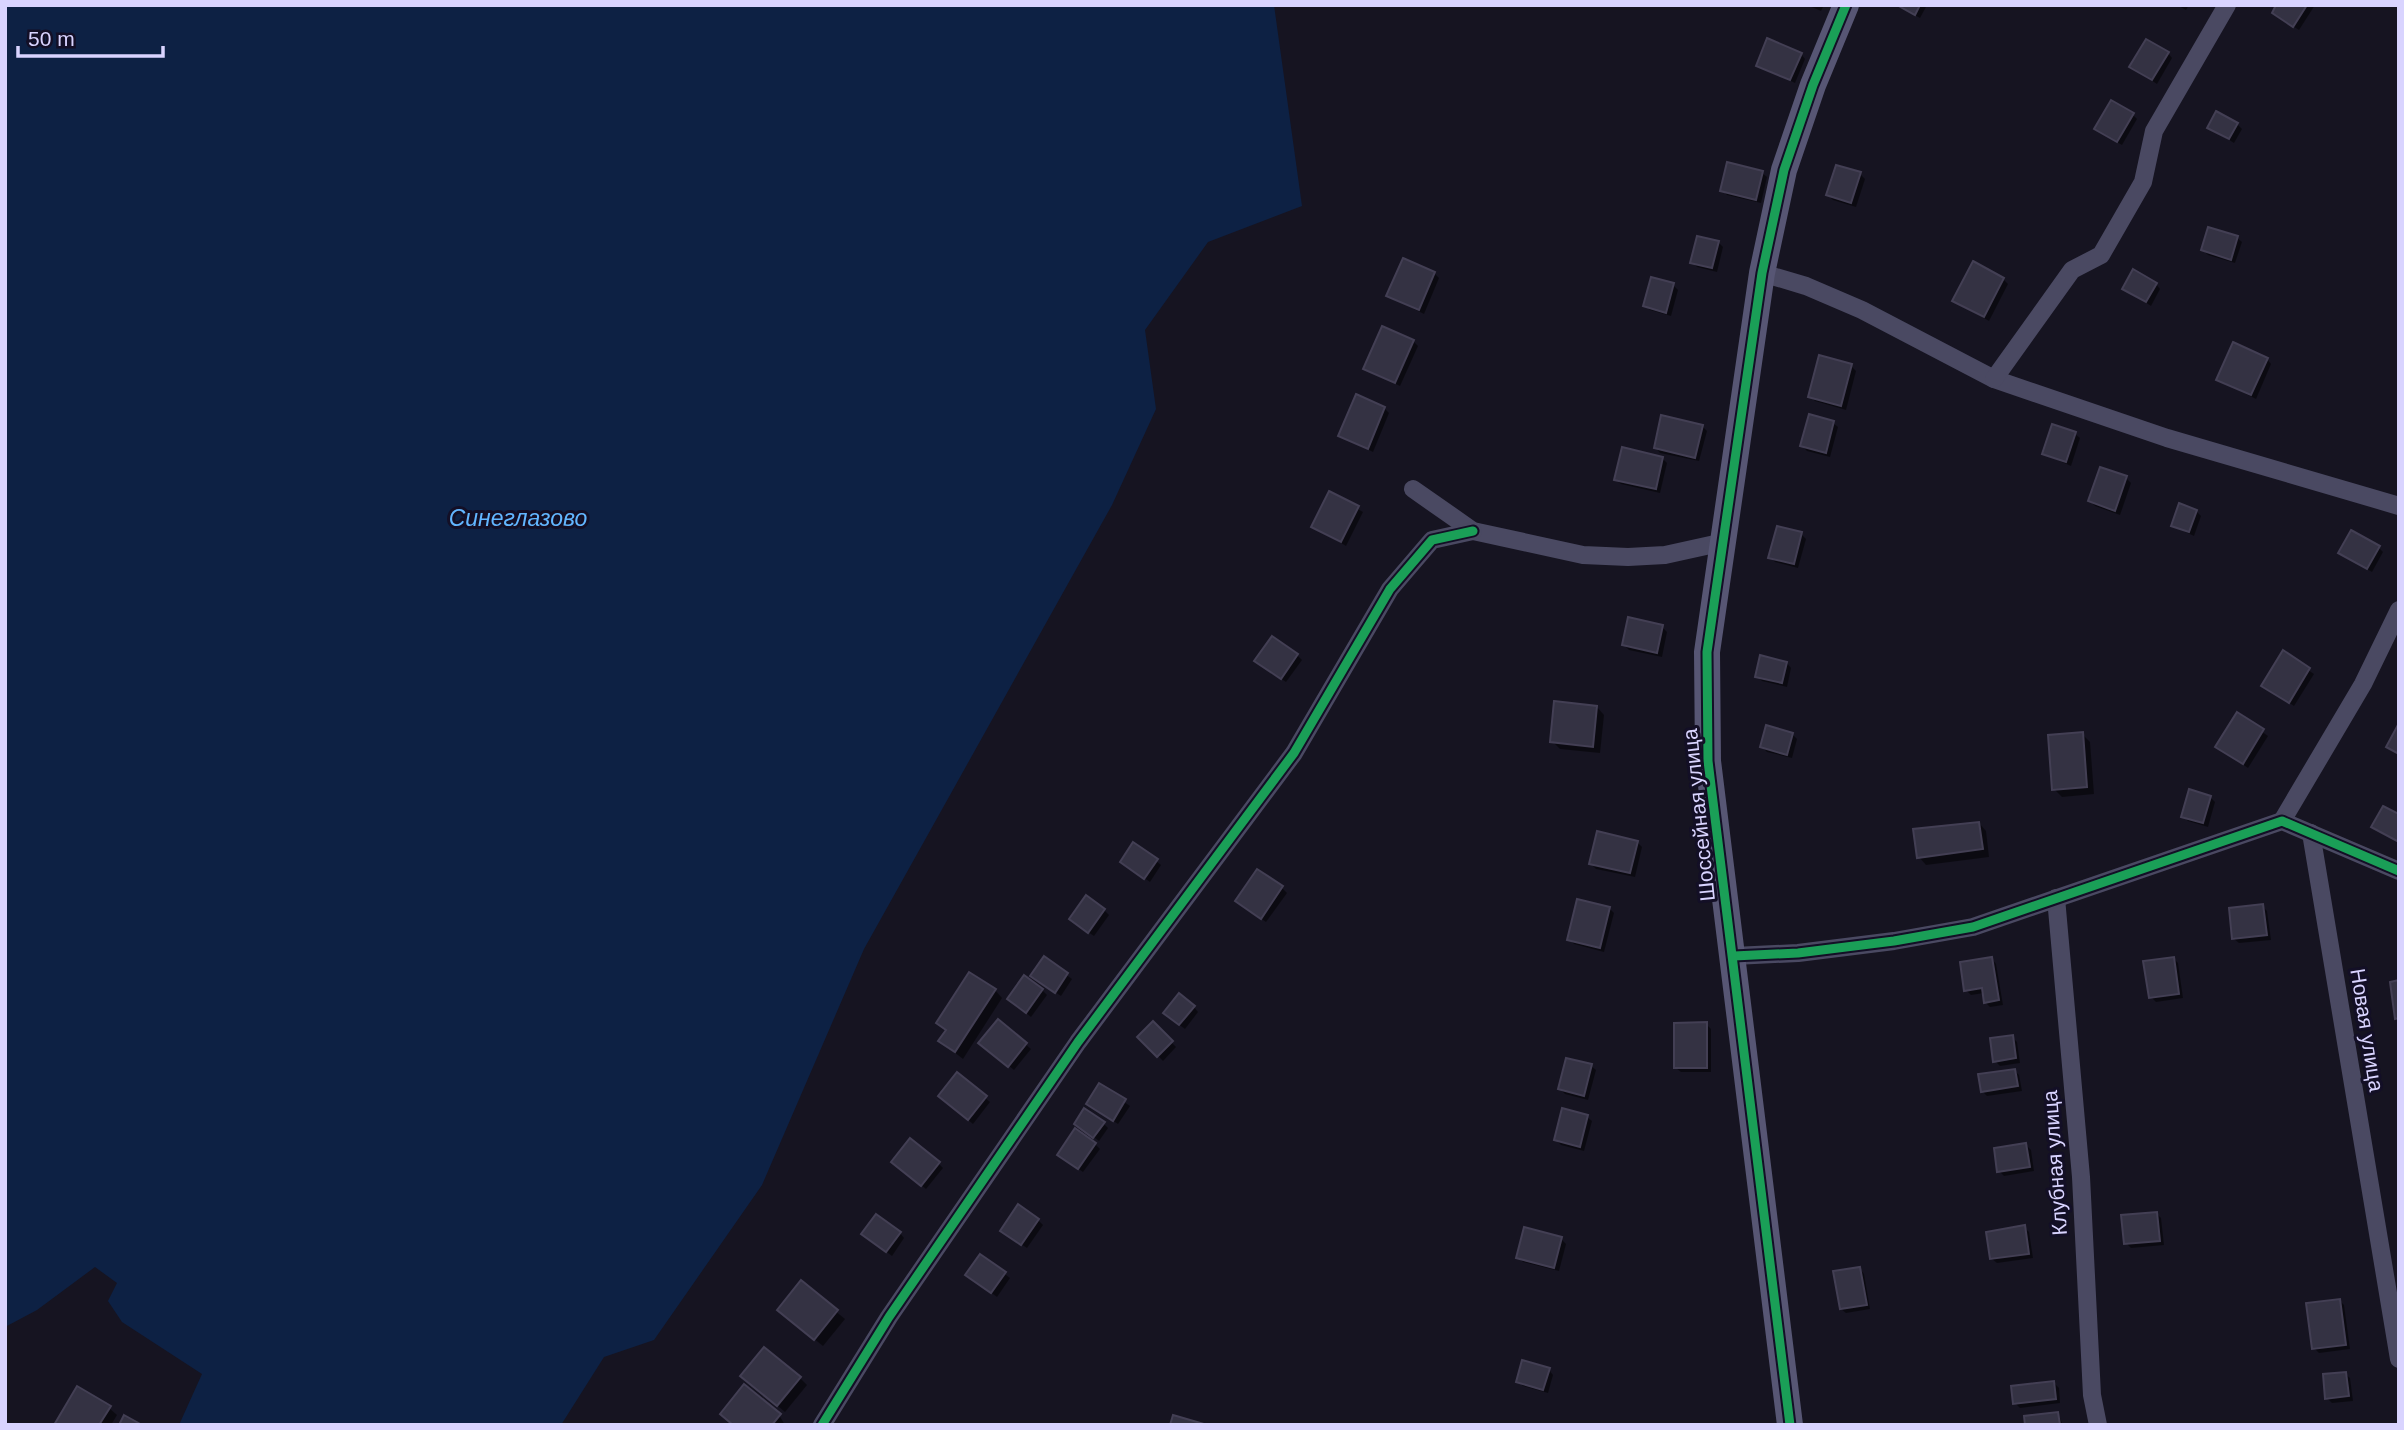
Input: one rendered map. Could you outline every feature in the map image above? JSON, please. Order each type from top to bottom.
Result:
[{"type":"street","name":"Шоссейная улица","points":[[1790,1425],[1734,956],[1717,848],[1705,706],[1707,652],[1762,273],[1784,170],[1813,85],[1846,5]]},
{"type":"street","points":[[1994,379],[2072,270],[2101,255],[2143,182],[2154,131],[2227,5]]},
{"type":"street","points":[[1762,273],[1806,286],[1862,310],[1994,379],[2167,438],[2399,506]]},
{"type":"street","points":[[1413,489],[1473,531],[1583,555],[1665,555],[1724,542]]},
{"type":"street","points":[[822,1425],[889,1317],[1078,1042],[1294,753],[1390,589],[1432,540],[1473,531]]},
{"type":"street","points":[[1734,956],[1798,953],[1894,941],[1973,927],[2282,821],[2363,684],[2399,610]]},
{"type":"street","points":[[2282,821],[2399,871]]},
{"type":"street","name":"Новая улица","points":[[2311,833],[2399,1359]]},
{"type":"street","name":"Клубная улица","points":[[2056,898],[2081,1177],[2092,1395],[2098,1425]]},
{"type":"water","name":"Синеглазово","points":[[5,5],[1274,5],[1302,206],[1208,242],[1145,330],[1156,409],[1112,505],[864,949],[762,1185],[654,1340],[604,1357],[561,1425],[179,1425],[202,1374],[122,1322],[108,1301],[117,1283],[95,1267],[37,1310],[5,1327]]},
{"type":"building","points":[[1897,5],[1920,5],[1915,15]]},
{"type":"building","points":[[2276,5],[2307,5],[2293,27],[2272,13]]},
{"type":"building","points":[[1767,38],[1802,53],[1790,80],[1756,66]]},
{"type":"building","points":[[2146,39],[2169,52],[2152,80],[2129,67]]},
{"type":"building","points":[[2111,100],[2134,113],[2117,142],[2094,129]]},
{"type":"building","points":[[2216,111],[2238,123],[2229,139],[2207,128]]},
{"type":"building","points":[[1727,162],[1763,171],[1756,200],[1720,191]]},
{"type":"building","points":[[1836,165],[1861,172],[1851,203],[1826,195]]},
{"type":"building","points":[[2208,227],[2238,236],[2231,260],[2201,250]]},
{"type":"building","points":[[1697,236],[1719,241],[1712,268],[1690,263]]},
{"type":"building","points":[[1403,258],[1435,272],[1419,310],[1386,296]]},
{"type":"building","points":[[1973,261],[2004,278],[1984,317],[1952,301]]},
{"type":"building","points":[[2133,269],[2157,283],[2146,302],[2122,289]]},
{"type":"building","points":[[1651,277],[1674,283],[1666,313],[1643,306]]},
{"type":"building","points":[[1382,326],[1414,340],[1395,383],[1363,369]]},
{"type":"building","points":[[2233,342],[2268,358],[2251,395],[2216,380]]},
{"type":"building","points":[[1819,355],[1852,364],[1841,406],[1808,397]]},
{"type":"building","points":[[1356,394],[1385,407],[1368,449],[1338,436]]},
{"type":"building","points":[[1809,414],[1834,421],[1826,453],[1800,446]]},
{"type":"building","points":[[1661,415],[1703,425],[1695,458],[1654,448]]},
{"type":"building","points":[[2052,424],[2076,432],[2066,462],[2042,454]]},
{"type":"building","points":[[1622,447],[1663,457],[1656,489],[1614,480]]},
{"type":"building","points":[[2100,467],[2127,476],[2115,511],[2088,501]]},
{"type":"building","points":[[1329,491],[1359,506],[1341,542],[1311,527]]},
{"type":"building","points":[[2179,503],[2197,510],[2189,532],[2171,526]]},
{"type":"building","points":[[1777,526],[1802,532],[1794,564],[1768,558]]},
{"type":"building","points":[[2351,530],[2380,546],[2367,569],[2338,553]]},
{"type":"building","points":[[1628,617],[1663,625],[1657,653],[1622,645]]},
{"type":"building","points":[[1272,636],[1298,654],[1281,679],[1254,661]]},
{"type":"building","points":[[2283,650],[2310,668],[2289,703],[2261,686]]},
{"type":"building","points":[[1760,655],[1787,662],[1782,683],[1755,677]]},
{"type":"building","points":[[1554,701],[1597,706],[1593,747],[1550,742]]},
{"type":"building","points":[[2237,712],[2264,729],[2243,764],[2215,747]]},
{"type":"building","points":[[2399,723],[2399,754],[2386,747]]},
{"type":"building","points":[[1766,725],[1793,733],[1787,755],[1760,747]]},
{"type":"building","points":[[2083,732],[2087,787],[2052,790],[2048,735]]},
{"type":"building","points":[[2189,789],[2211,796],[2203,823],[2181,817]]},
{"type":"building","points":[[2383,806],[2399,814],[2399,842],[2371,827]]},
{"type":"building","points":[[1979,822],[1983,849],[1917,858],[1913,829]]},
{"type":"building","points":[[1597,831],[1638,841],[1630,873],[1589,864]]},
{"type":"building","points":[[1133,842],[1158,859],[1144,879],[1120,862]]},
{"type":"building","points":[[1257,869],[1283,886],[1261,919],[1235,901]]},
{"type":"building","points":[[1086,895],[1105,909],[1088,933],[1069,919]]},
{"type":"building","points":[[1577,899],[1610,907],[1600,948],[1567,940]]},
{"type":"building","points":[[2263,904],[2267,935],[2232,939],[2229,908]]},
{"type":"building","points":[[1044,956],[1068,973],[1055,993],[1030,976]]},
{"type":"building","points":[[1992,957],[1999,1000],[1984,1003],[1982,988],[1964,991],[1960,962]]},
{"type":"building","points":[[2174,957],[2179,994],[2149,998],[2143,961]]},
{"type":"building","points":[[969,972],[996,989],[955,1052],[938,1041],[946,1030],[936,1023]]},
{"type":"building","points":[[1024,975],[1043,989],[1026,1013],[1007,999]]},
{"type":"building","points":[[2399,980],[2399,1018],[2395,1019],[2390,982]]},
{"type":"building","points":[[1179,993],[1195,1006],[1179,1025],[1163,1013]]},
{"type":"building","points":[[998,1019],[1027,1043],[1008,1067],[978,1043]]},
{"type":"building","points":[[1153,1021],[1173,1041],[1157,1057],[1137,1037]]},
{"type":"building","points":[[1707,1022],[1707,1068],[1674,1068],[1674,1023]]},
{"type":"building","points":[[2013,1035],[2016,1058],[1993,1062],[1990,1038]]},
{"type":"building","points":[[1566,1058],[1592,1064],[1584,1096],[1558,1089]]},
{"type":"building","points":[[2015,1069],[2018,1086],[1981,1092],[1978,1074]]},
{"type":"building","points":[[957,1072],[987,1096],[968,1120],[938,1096]]},
{"type":"building","points":[[1099,1083],[1126,1099],[1113,1121],[1086,1104]]},
{"type":"building","points":[[1084,1108],[1105,1122],[1093,1138],[1074,1124]]},
{"type":"building","points":[[1562,1108],[1588,1115],[1580,1147],[1554,1140]]},
{"type":"building","points":[[1075,1128],[1096,1143],[1078,1169],[1057,1155]]},
{"type":"building","points":[[910,1138],[940,1162],[921,1186],[891,1162]]},
{"type":"building","points":[[2026,1143],[2030,1167],[1997,1172],[1994,1148]]},
{"type":"building","points":[[1018,1204],[1039,1219],[1021,1245],[1000,1231]]},
{"type":"building","points":[[2157,1212],[2160,1241],[2124,1244],[2121,1215]]},
{"type":"building","points":[[876,1214],[901,1232],[886,1252],[861,1234]]},
{"type":"building","points":[[2025,1225],[2029,1254],[1990,1259],[1986,1232]]},
{"type":"building","points":[[1524,1227],[1562,1237],[1554,1268],[1516,1258]]},
{"type":"building","points":[[980,1254],[1006,1272],[991,1293],[965,1275]]},
{"type":"building","points":[[1860,1267],[1867,1305],[1840,1309],[1833,1271]]},
{"type":"building","points":[[801,1280],[838,1310],[814,1340],[777,1310]]},
{"type":"building","points":[[2340,1299],[2346,1345],[2312,1349],[2306,1303]]},
{"type":"building","points":[[764,1347],[801,1377],[777,1406],[740,1376]]},
{"type":"building","points":[[1522,1360],[1550,1368],[1543,1390],[1516,1382]]},
{"type":"building","points":[[2346,1372],[2349,1396],[2325,1399],[2323,1374]]},
{"type":"building","points":[[2054,1381],[2056,1399],[2013,1404],[2011,1386]]},
{"type":"building","points":[[744,1384],[781,1414],[772,1425],[733,1425],[720,1414]]},
{"type":"building","points":[[77,1386],[111,1406],[99,1425],[54,1425]]},
{"type":"building","points":[[2058,1412],[2060,1425],[2025,1425],[2024,1416]]},
{"type":"building","points":[[124,1415],[142,1425],[119,1425]]},
{"type":"building","points":[[1173,1415],[1204,1424],[1204,1425],[1170,1425]]},
{"type":"cycle path","points":[[1790,1425],[1708,761],[1707,652],[1762,273],[1784,170],[1813,85],[1846,5]]},
{"type":"cycle path","points":[[822,1425],[889,1317],[1078,1042],[1294,753],[1390,589],[1432,540],[1473,531]]},
{"type":"cycle path","points":[[1734,956],[1798,953],[1894,941],[1973,927],[2282,821],[2399,871]]}]
